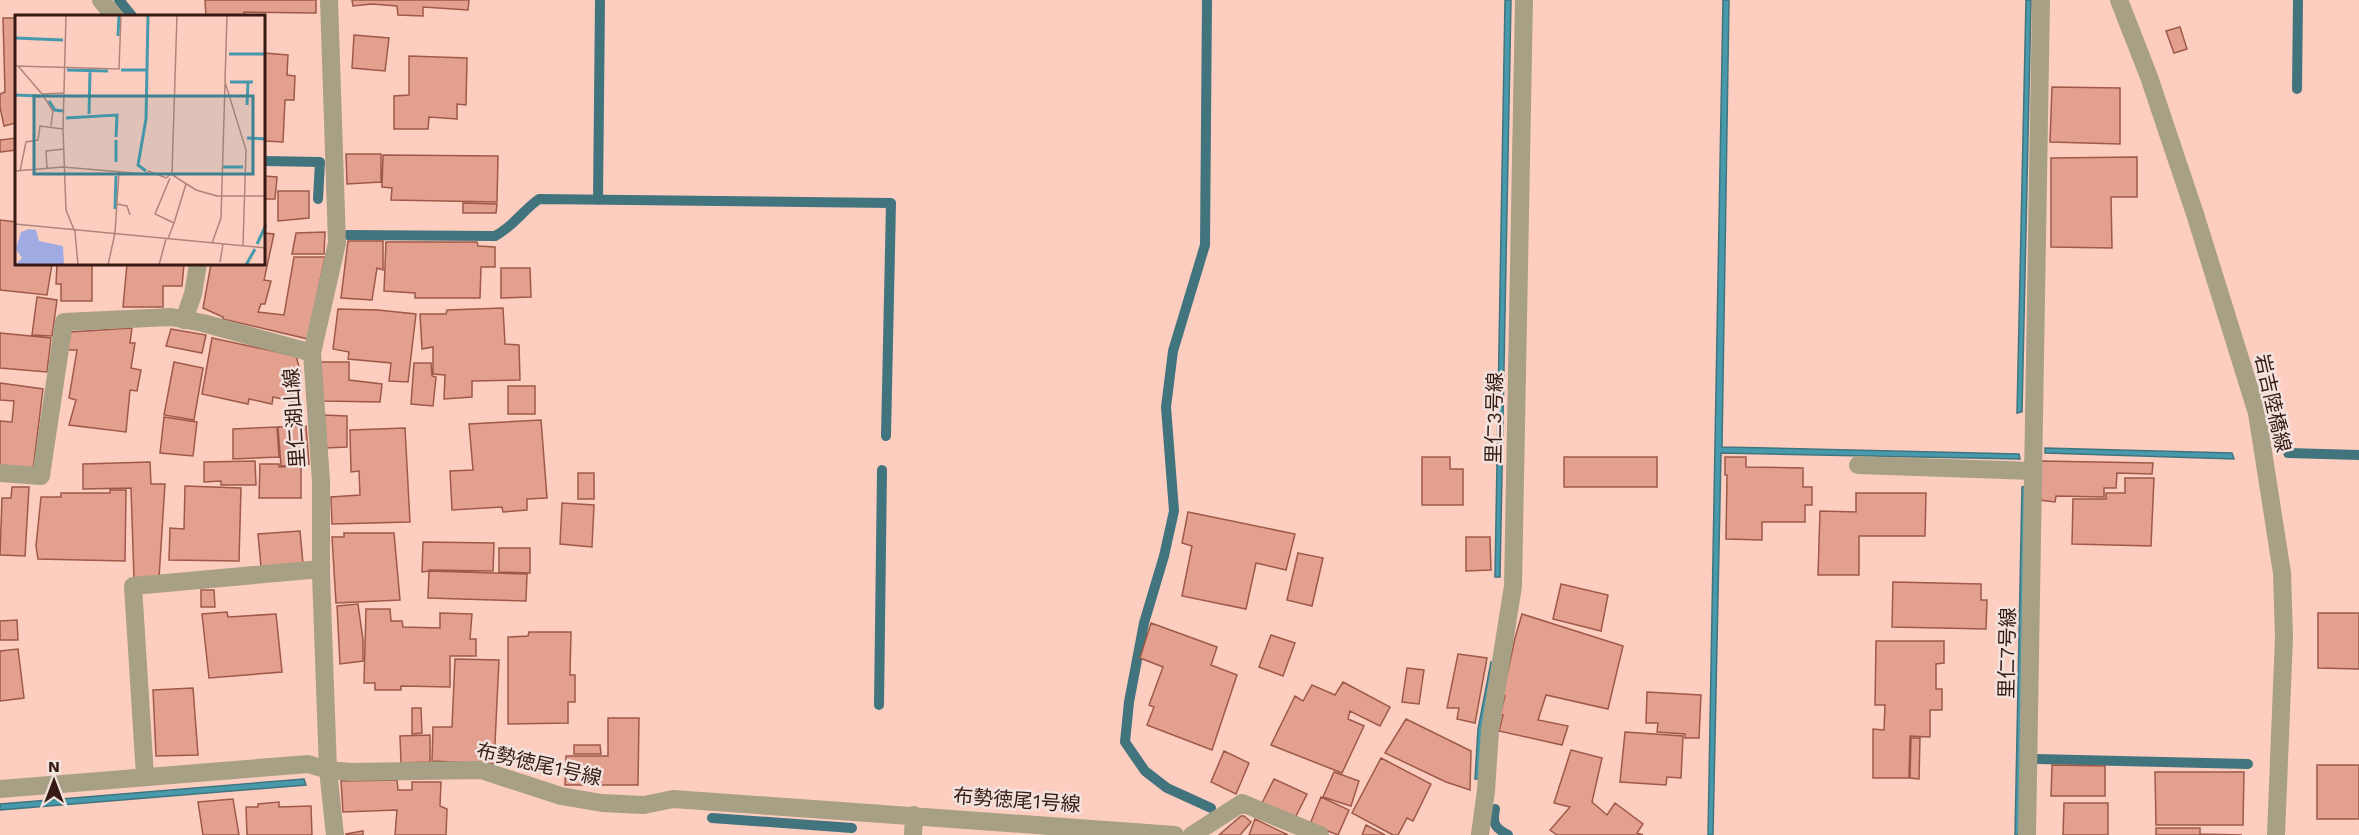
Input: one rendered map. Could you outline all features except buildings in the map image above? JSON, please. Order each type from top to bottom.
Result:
[{"type":"street","points":[[101,0],[113,15]]},
{"type":"street","name":"里仁湖山線","points":[[329,0],[337,243],[312,353],[321,481],[321,569],[328,770],[336,835]]},
{"type":"street","name":"里仁3号線","points":[[1480,835],[1486,791],[1490,730],[1513,586],[1524,0]]},
{"type":"street","name":"里仁7号線","points":[[2027,835],[2041,0]]},
{"type":"street","name":"岩吉陸橋線","points":[[2119,0],[2167,129],[2257,413],[2282,573],[2284,637],[2277,835]]},
{"type":"street","points":[[184,320],[193,294],[198,266]]},
{"type":"street","points":[[0,473],[41,476],[64,322],[171,317],[312,353]]},
{"type":"street","points":[[1858,465],[2033,471]]},
{"type":"street","points":[[145,776],[134,586],[321,569]]},
{"type":"street","name":"布勢徳尾1号線","points":[[0,789],[308,764],[328,770],[350,772],[481,770],[561,796],[602,803],[644,805],[673,799],[1175,835]]},
{"type":"street","points":[[1192,835],[1242,803],[1320,835]]},
{"type":"street","points":[[913,835],[914,815]]},
{"type":"water","points":[[1505,0],[1511,0],[1500,577],[1495,577]]},
{"type":"water","points":[[1723,0],[1729,0],[1722,447],[2019,454],[2020,459],[1721,453],[1713,835],[1708,835]]},
{"type":"water","points":[[2026,0],[2031,0],[2022,412],[2017,413]]},
{"type":"water","points":[[2045,448],[2232,453],[2234,459],[2045,453]]},
{"type":"water","points":[[2028,486],[2020,835],[2015,835],[2022,487]]},
{"type":"water","points":[[1491,662],[1496,663],[1481,779],[1475,779],[1478,729]]},
{"type":"water","points":[[304,779],[306,785],[0,810],[0,804]]},
{"type":"waterway","points":[[119,0],[131,15]]},
{"type":"waterway","points":[[598,200],[600,0]]},
{"type":"waterway","points":[[1207,0],[1205,245],[1173,351],[1166,407],[1174,511],[1164,556],[1144,623],[1129,702],[1125,742],[1145,771],[1167,788],[1211,808]]},
{"type":"waterway","points":[[2297,89],[2298,0]]},
{"type":"waterway","points":[[266,161],[320,162],[318,199]]},
{"type":"waterway","points":[[348,235],[495,236],[539,199],[891,203],[886,436]]},
{"type":"waterway","points":[[2288,453],[2359,455]]},
{"type":"waterway","points":[[879,705],[882,470]]},
{"type":"waterway","points":[[2036,759],[2248,764]]},
{"type":"waterway","points":[[1495,809],[1495,825],[1508,835]]},
{"type":"waterway","points":[[712,818],[852,828]]}]
